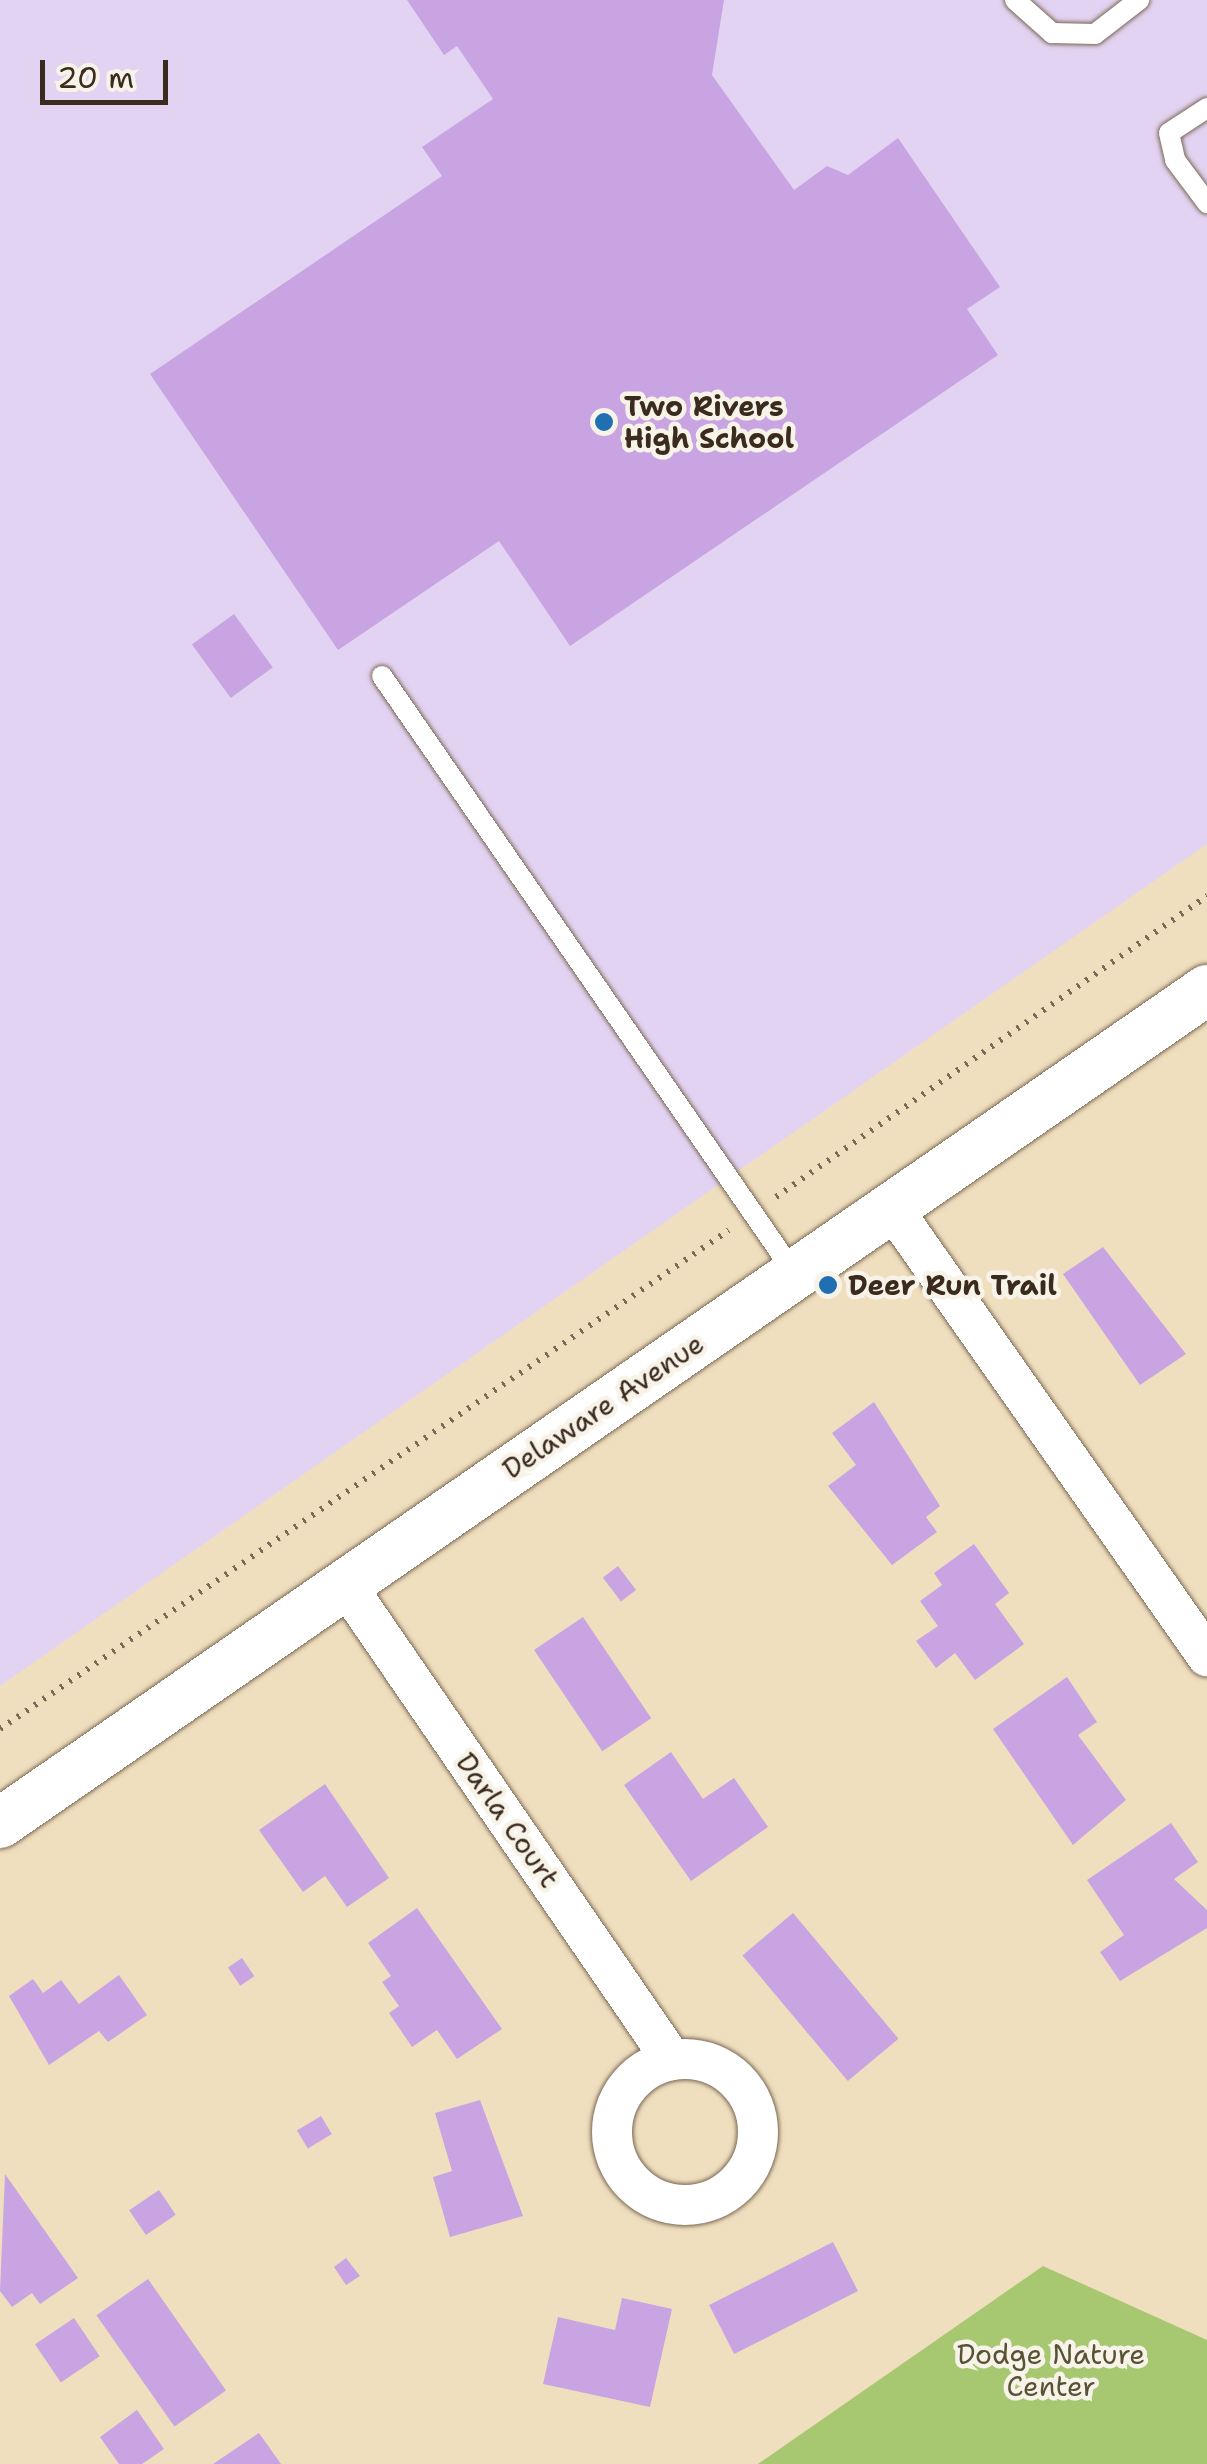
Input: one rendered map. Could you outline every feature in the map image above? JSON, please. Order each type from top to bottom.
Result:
[{"type":"street","name":"Delaware Avenue","points":[[0,1823],[343,1581],[796,1275],[1207,990]]},
{"type":"street","points":[[892,1208],[1207,1656]]},
{"type":"street","name":"Darla Court","points":[[343,1581],[672,2060]]},
{"type":"lane","points":[[1015,0],[1052,33],[1095,34],[1139,0]]},
{"type":"lane","points":[[1207,108],[1169,133],[1176,160],[1207,203]]},
{"type":"lane","points":[[382,676],[750,1215],[796,1275]]},
{"type":"path","points":[[0,1729],[1207,896]]},
{"type":"shaded area","name":"Two Rivers High School","points":[[0,0],[1207,0],[1207,844],[0,1686]]},
{"type":"green space","name":"Dodge Nature Center","points":[[1043,2266],[1207,2340],[1207,2464],[758,2464]]},
{"type":"building","name":"Two Rivers High School","points":[[407,0],[724,0],[712,75],[794,190],[827,166],[848,175],[898,138],[1000,287],[967,309],[998,355],[570,646],[499,541],[338,650],[150,374],[442,176],[422,147],[493,99],[457,46],[444,55]]},
{"type":"building","points":[[234,614],[273,667],[231,698],[192,645]]},
{"type":"building","points":[[1103,1247],[1186,1354],[1140,1385],[1063,1274]]},
{"type":"building","points":[[874,1402],[940,1506],[926,1517],[937,1532],[892,1565],[828,1486],[856,1465],[832,1433]]},
{"type":"building","points":[[974,1544],[1009,1593],[995,1604],[1024,1644],[975,1680],[955,1653],[936,1668],[916,1641],[938,1626],[920,1601],[942,1585],[934,1573]]},
{"type":"building","points":[[618,1566],[636,1590],[621,1601],[603,1577]]},
{"type":"building","points":[[583,1617],[651,1718],[602,1751],[534,1650]]},
{"type":"building","points":[[1067,1677],[1097,1722],[1078,1735],[1126,1800],[1073,1845],[993,1729]]},
{"type":"building","points":[[671,1752],[703,1799],[734,1778],[768,1827],[691,1881],[624,1785]]},
{"type":"building","points":[[325,1784],[389,1878],[347,1907],[325,1876],[303,1892],[259,1830]]},
{"type":"building","points":[[1171,1823],[1198,1862],[1174,1879],[1207,1910],[1207,1928],[1120,1981],[1100,1952],[1124,1935],[1087,1880]]},
{"type":"building","points":[[417,1908],[502,2029],[457,2059],[437,2030],[412,2047],[389,2013],[399,2006],[382,1982],[391,1976],[368,1943]]},
{"type":"building","points":[[793,1913],[898,2039],[848,2081],[742,1955]]},
{"type":"building","points":[[242,1958],[254,1976],[240,1986],[228,1968]]},
{"type":"building","points":[[119,1975],[147,2015],[108,2042],[99,2031],[49,2065],[9,1996],[33,1979],[43,1993],[61,1980],[79,2004]]},
{"type":"building","points":[[480,2100],[523,2216],[450,2237],[433,2177],[452,2171],[435,2113]]},
{"type":"building","points":[[321,2116],[332,2134],[308,2148],[297,2130]]},
{"type":"building","points":[[5,2174],[78,2278],[40,2304],[32,2293],[12,2307],[0,2291]]},
{"type":"building","points":[[159,2190],[176,2215],[146,2235],[129,2210]]},
{"type":"building","points":[[833,2242],[858,2291],[734,2354],[709,2305]]},
{"type":"building","points":[[346,2258],[360,2276],[346,2285],[334,2267]]},
{"type":"building","points":[[148,2279],[226,2390],[174,2427],[96,2315]]},
{"type":"building","points":[[622,2298],[672,2309],[650,2407],[543,2384],[558,2317],[615,2330]]},
{"type":"building","points":[[74,2318],[100,2356],[61,2382],[35,2344]]},
{"type":"building","points":[[137,2410],[164,2449],[142,2464],[119,2464],[100,2437]]},
{"type":"building","points":[[259,2433],[281,2464],[213,2464]]},
{"type":"place","name":"Two Rivers High School","points":[[604,422]]},
{"type":"place","name":"Deer Run Trail","points":[[828,1285]]}]
